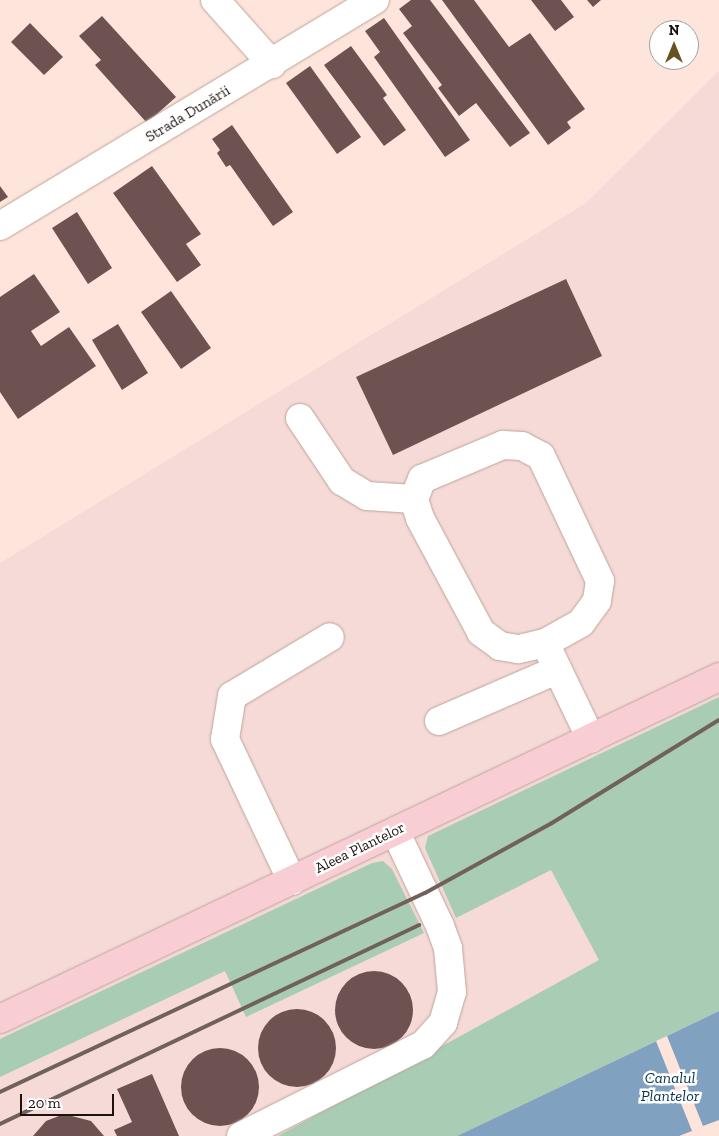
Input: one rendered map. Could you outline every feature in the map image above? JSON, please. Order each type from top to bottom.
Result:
[{"type":"main road","name":"Aleea Plantelor","points":[[0,1019],[719,677]]},
{"type":"street","points":[[215,0],[272,64]]},
{"type":"street","name":"Strada Dunării","points":[[0,226],[272,64],[375,0]]},
{"type":"street","points":[[300,418],[342,481],[366,496],[414,500]]},
{"type":"street","points":[[503,445],[522,446],[541,456],[600,581],[598,601],[581,624],[545,643],[518,650],[500,646],[482,632],[420,518],[414,500],[422,479],[503,445]]},
{"type":"street","points":[[292,881],[224,738],[232,696],[330,637]]},
{"type":"street","points":[[545,643],[592,739]]},
{"type":"street","points":[[439,721],[557,670]]},
{"type":"street","points":[[241,1136],[423,1045],[443,1024],[452,992],[448,948],[440,926],[395,831]]},
{"type":"shaded area","points":[[719,71],[719,1011],[457,1136],[0,1136],[0,563],[586,203]]},
{"type":"green space","points":[[719,697],[719,1011],[457,1136],[278,1136],[599,960],[551,870],[456,918],[425,848],[428,836]]},
{"type":"green space","points":[[383,861],[392,869],[424,933],[246,1017],[225,971],[0,1077],[0,1039],[372,863]]},
{"type":"water","name":"Canalul Plantelor","points":[[719,1011],[719,1136],[457,1136],[667,1036]]},
{"type":"pier","points":[[667,1036],[703,1126],[719,1120],[719,1136],[679,1136],[692,1131],[656,1041]]},
{"type":"building","points":[[411,0],[430,0],[530,133],[510,147],[476,103],[459,116],[438,88],[442,85],[403,33],[412,26],[399,9]]},
{"type":"building","points":[[442,0],[474,0],[509,47],[530,33],[585,109],[567,122],[571,128],[548,145]]},
{"type":"building","points":[[531,0],[561,0],[574,17],[555,31]]},
{"type":"building","points":[[587,0],[601,0],[593,7]]},
{"type":"building","points":[[102,16],[176,97],[147,123],[95,65],[101,60],[79,36]]},
{"type":"building","points":[[384,18],[470,140],[445,157],[374,57],[380,52],[365,31]]},
{"type":"building","points":[[30,23],[63,57],[44,75],[11,42]]},
{"type":"building","points":[[351,46],[387,95],[383,98],[406,130],[384,146],[324,65]]},
{"type":"building","points":[[310,66],[361,137],[337,154],[286,83]]},
{"type":"building","points":[[232,125],[293,212],[273,226],[230,165],[226,167],[217,153],[220,150],[212,139]]},
{"type":"building","points":[[152,166],[201,234],[186,244],[201,265],[177,282],[113,193]]},
{"type":"building","points":[[0,186],[8,197],[0,202]]},
{"type":"building","points":[[77,212],[112,268],[88,284],[52,228]]},
{"type":"building","points":[[34,274],[60,312],[31,331],[41,346],[69,327],[96,366],[18,419],[0,392],[0,297]]},
{"type":"building","points":[[566,279],[602,356],[393,455],[356,377]]},
{"type":"building","points":[[171,291],[211,348],[181,369],[141,312]]},
{"type":"building","points":[[118,324],[148,373],[122,390],[92,340]]},
{"type":"building","points":[[374,971],[389,974],[402,982],[410,995],[413,1010],[410,1025],[402,1038],[389,1046],[374,1049],[359,1046],[346,1038],[338,1025],[335,1010],[338,995],[346,982],[359,974]]},
{"type":"building","points":[[297,1009],[312,1012],[325,1020],[333,1033],[336,1048],[333,1063],[325,1076],[312,1084],[297,1087],[282,1084],[269,1076],[261,1063],[258,1048],[261,1033],[269,1020],[282,1012]]},
{"type":"building","points":[[220,1048],[235,1051],[248,1059],[256,1072],[259,1087],[256,1102],[248,1115],[235,1123],[220,1126],[205,1123],[192,1115],[184,1102],[181,1087],[184,1072],[192,1059],[205,1051]]},
{"type":"building","points":[[152,1074],[179,1136],[117,1136],[114,1130],[132,1122],[117,1089]]},
{"type":"building","points":[[64,1114],[91,1121],[104,1136],[33,1136],[46,1121]]},
{"type":"railway","points":[[0,1092],[425,893],[552,823],[719,720]]},
{"type":"railway","points":[[0,1124],[419,925]]}]
